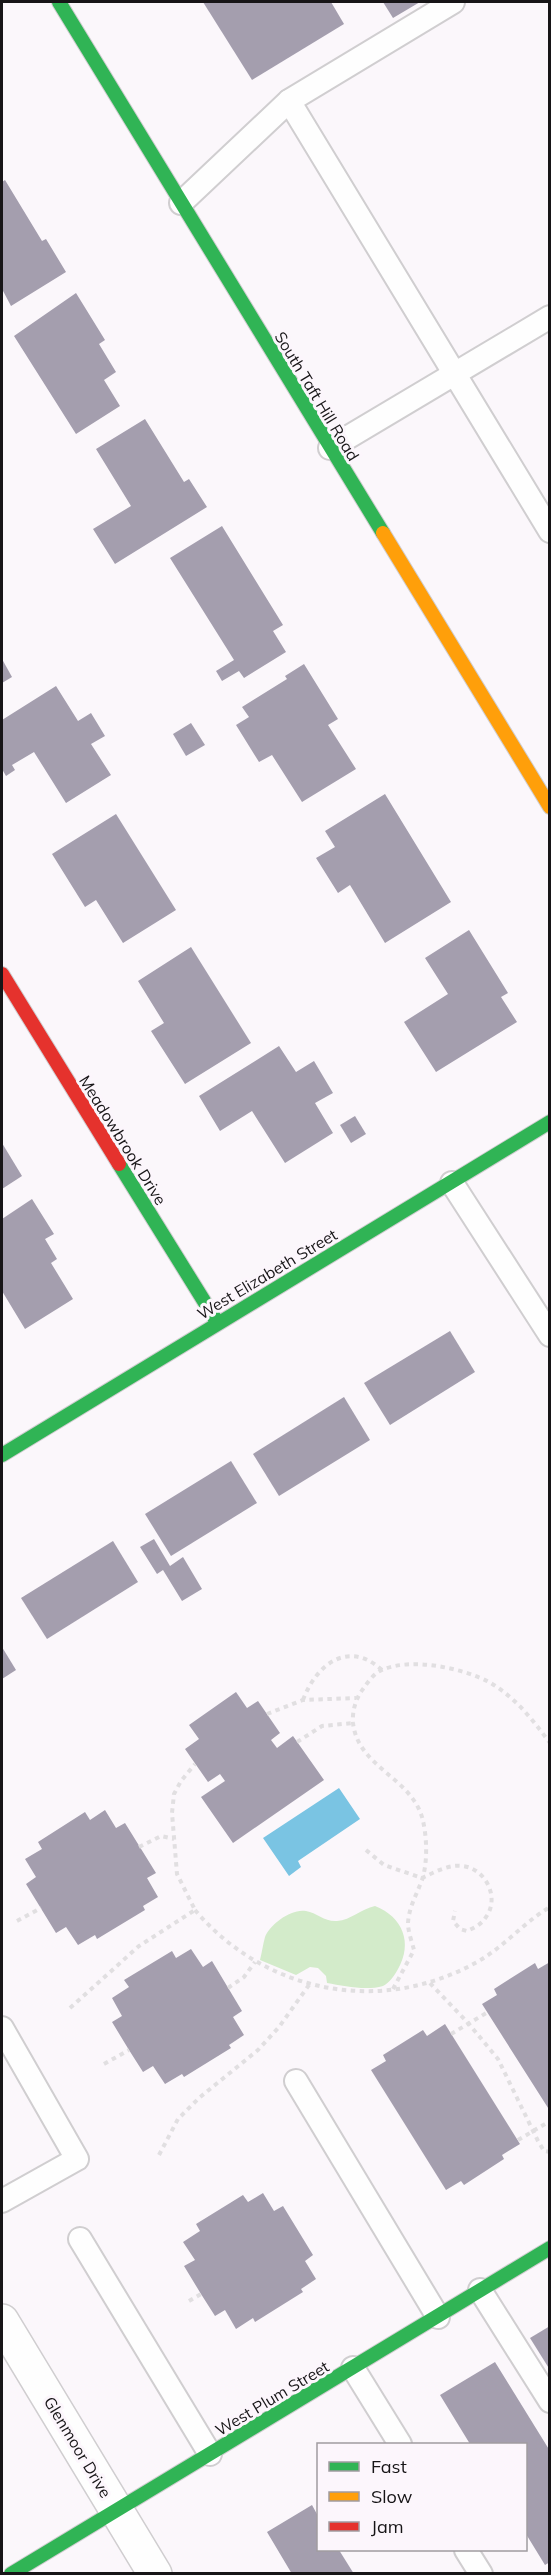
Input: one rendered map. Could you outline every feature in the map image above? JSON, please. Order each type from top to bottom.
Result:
[{"type":"main road","name":"South Taft Hill Road","points":[[59,2],[549,807]]},
{"type":"main road","name":"Meadowbrook Drive","points":[[2,974],[217,1322]]},
{"type":"main road","name":"West Elizabeth Street","points":[[2,1455],[217,1322],[452,1183],[549,1122]]},
{"type":"main road","name":"West Plum Street","points":[[11,2574],[549,2248]]},
{"type":"street","name":"Glenmoor Drive","points":[[2,2321],[155,2574]]},
{"type":"lane","points":[[181,203],[289,101],[453,2]]},
{"type":"lane","points":[[289,101],[549,531]]},
{"type":"lane","points":[[330,448],[549,317]]},
{"type":"lane","points":[[452,1183],[549,1335]]},
{"type":"lane","points":[[2,2028],[77,2159],[2,2202]]},
{"type":"lane","points":[[296,2081],[438,2317]]},
{"type":"lane","points":[[80,2239],[210,2454]]},
{"type":"lane","points":[[480,2290],[549,2401]]},
{"type":"lane","points":[[353,2368],[399,2443]]},
{"type":"lane","points":[[467,2551],[481,2574]]},
{"type":"path","points":[[303,1700],[309,1684],[318,1671],[338,1658],[359,1657],[373,1662],[382,1670]]},
{"type":"path","points":[[393,1989],[414,1950],[408,1926],[410,1905],[422,1878],[426,1842],[421,1816],[411,1796],[374,1763],[361,1746],[353,1723],[356,1698],[369,1680],[382,1670],[399,1666],[429,1665],[458,1670],[488,1682],[511,1698],[533,1720],[549,1743]]},
{"type":"path","points":[[267,1714],[303,1700],[356,1698]]},
{"type":"path","points":[[297,1742],[322,1726],[353,1723]]},
{"type":"path","points":[[195,1764],[174,1794],[172,1813],[177,1874],[195,1910],[210,1928],[255,1962],[309,1985],[339,1990],[366,1991],[430,1983],[478,1962],[503,1945],[533,1917],[549,1907]]},
{"type":"path","points":[[139,1847],[161,1836],[174,1839]]},
{"type":"path","points":[[366,1850],[384,1865],[422,1878],[450,1867],[465,1866],[481,1874],[490,1887],[491,1903],[487,1917],[476,1927],[467,1931],[460,1929],[453,1921],[455,1911]]},
{"type":"path","points":[[17,1921],[41,1908]]},
{"type":"path","points":[[70,2008],[139,1946],[195,1910]]},
{"type":"path","points":[[228,1988],[244,1977],[255,1962]]},
{"type":"path","points":[[430,1983],[470,2024],[498,2059],[544,2151],[549,2152]]},
{"type":"path","points":[[159,2155],[178,2119],[199,2098],[258,2050],[279,2027],[309,1985]]},
{"type":"path","points":[[451,2034],[488,2012]]},
{"type":"path","points":[[104,2064],[129,2050]]},
{"type":"path","points":[[518,2140],[549,2121]]},
{"type":"path","points":[[189,2301],[201,2294]]},
{"type":"green space","points":[[375,1906],[393,1917],[399,1924],[405,1941],[405,1950],[398,1969],[392,1979],[383,1986],[362,1988],[327,1983],[326,1976],[318,1968],[310,1967],[296,1975],[260,1960],[268,1932],[276,1922],[288,1914],[306,1911],[337,1921],[347,1919]]},
{"type":"water","points":[[339,1788],[360,1819],[298,1861],[301,1867],[289,1876],[263,1838]]},
{"type":"building","points":[[203,2],[331,2],[344,24],[252,80]]},
{"type":"building","points":[[383,2],[420,2],[393,18]]},
{"type":"building","points":[[5,180],[42,241],[46,239],[66,272],[11,306],[2,289],[2,182]]},
{"type":"building","points":[[76,293],[105,340],[99,344],[116,372],[104,380],[120,406],[76,434],[14,336]]},
{"type":"building","points":[[145,419],[184,482],[189,479],[207,507],[115,564],[93,529],[131,506],[96,449]]},
{"type":"building","points":[[222,526],[283,625],[273,631],[286,652],[244,678],[239,671],[222,681],[216,671],[234,660],[170,558]]},
{"type":"building","points":[[2,659],[12,677],[2,683]]},
{"type":"building","points":[[304,664],[338,719],[328,725],[356,769],[302,802],[272,755],[259,762],[236,725],[249,717],[242,707],[287,679],[285,676]]},
{"type":"building","points":[[56,686],[78,721],[91,713],[105,736],[91,744],[111,775],[66,803],[34,752],[12,765],[15,770],[6,776],[2,769],[2,720]]},
{"type":"building","points":[[191,723],[205,745],[186,756],[173,734]]},
{"type":"building","points":[[385,794],[451,902],[385,943],[350,885],[338,893],[316,858],[335,847],[325,831]]},
{"type":"building","points":[[116,814],[176,910],[123,943],[96,900],[85,907],[52,854]]},
{"type":"building","points":[[469,930],[508,993],[501,997],[517,1022],[436,1072],[404,1022],[448,994],[425,958]]},
{"type":"building","points":[[191,947],[251,1043],[185,1084],[151,1031],[164,1023],[138,981]]},
{"type":"building","points":[[279,1046],[296,1072],[314,1061],[333,1093],[315,1103],[333,1133],[285,1163],[252,1111],[220,1131],[199,1096]]},
{"type":"building","points":[[355,1116],[366,1134],[351,1143],[340,1125]]},
{"type":"building","points":[[2,1143],[22,1176],[2,1189]]},
{"type":"building","points":[[32,1199],[54,1234],[45,1239],[57,1259],[51,1263],[73,1299],[25,1329],[2,1291],[2,1219]]},
{"type":"building","points":[[450,1331],[475,1372],[390,1425],[364,1383]]},
{"type":"building","points":[[344,1397],[370,1440],[279,1496],[253,1454]]},
{"type":"building","points":[[231,1461],[257,1503],[171,1556],[145,1514]]},
{"type":"building","points":[[154,1539],[170,1566],[183,1557],[202,1589],[182,1601],[163,1570],[157,1574],[140,1547]]},
{"type":"building","points":[[113,1541],[138,1582],[47,1639],[21,1598]]},
{"type":"building","points":[[2,1647],[16,1670],[2,1679]]},
{"type":"building","points":[[236,1692],[247,1708],[258,1701],[280,1733],[271,1740],[277,1748],[293,1736],[324,1780],[233,1843],[201,1797],[225,1781],[220,1774],[208,1782],[185,1749],[199,1739],[189,1725]]},
{"type":"building","points":[[105,1810],[116,1828],[125,1823],[156,1873],[147,1878],[158,1897],[143,1906],[145,1910],[97,1939],[95,1935],[78,1945],[66,1927],[56,1933],[26,1884],[36,1877],[25,1859],[42,1849],[38,1842],[85,1812],[90,1820]]},
{"type":"building","points":[[191,1949],[203,1967],[212,1961],[242,2011],[233,2017],[244,2035],[229,2045],[231,2048],[184,2077],[182,2074],[165,2084],[153,2066],[143,2072],[129,2050],[112,2022],[122,2016],[112,1998],[129,1987],[124,1980],[172,1951],[176,1958]]},
{"type":"building","points":[[550,1962],[550,2111],[482,2004],[497,1995],[494,1989],[535,1963],[538,1969]]},
{"type":"building","points":[[445,2024],[520,2144],[502,2155],[504,2159],[464,2185],[461,2181],[446,2190],[371,2070],[386,2061],[383,2055],[423,2030],[427,2036]]},
{"type":"building","points":[[263,2193],[274,2211],[283,2206],[313,2255],[305,2261],[316,2279],[301,2289],[303,2292],[255,2322],[253,2318],[236,2329],[225,2310],[215,2316],[201,2294],[184,2266],[195,2260],[183,2242],[200,2231],[196,2224],[243,2195],[248,2202]]},
{"type":"building","points":[[550,2326],[550,2370],[530,2338]]},
{"type":"building","points":[[495,2362],[550,2451],[550,2562],[545,2565],[527,2536],[527,2443],[469,2443],[440,2395]]},
{"type":"building","points":[[312,2505],[317,2514],[317,2551],[340,2551],[354,2574],[292,2574],[267,2532]]},
{"type":"traffic: fast","points":[[59,2],[383,533]]},
{"type":"traffic: fast","points":[[2,1455],[550,1122]]},
{"type":"traffic: fast","points":[[119,1164],[217,1322]]},
{"type":"traffic: fast","points":[[11,2574],[550,2248]]},
{"type":"traffic: slow","points":[[383,533],[550,807]]},
{"type":"traffic: jam","points":[[2,974],[119,1164]]}]
